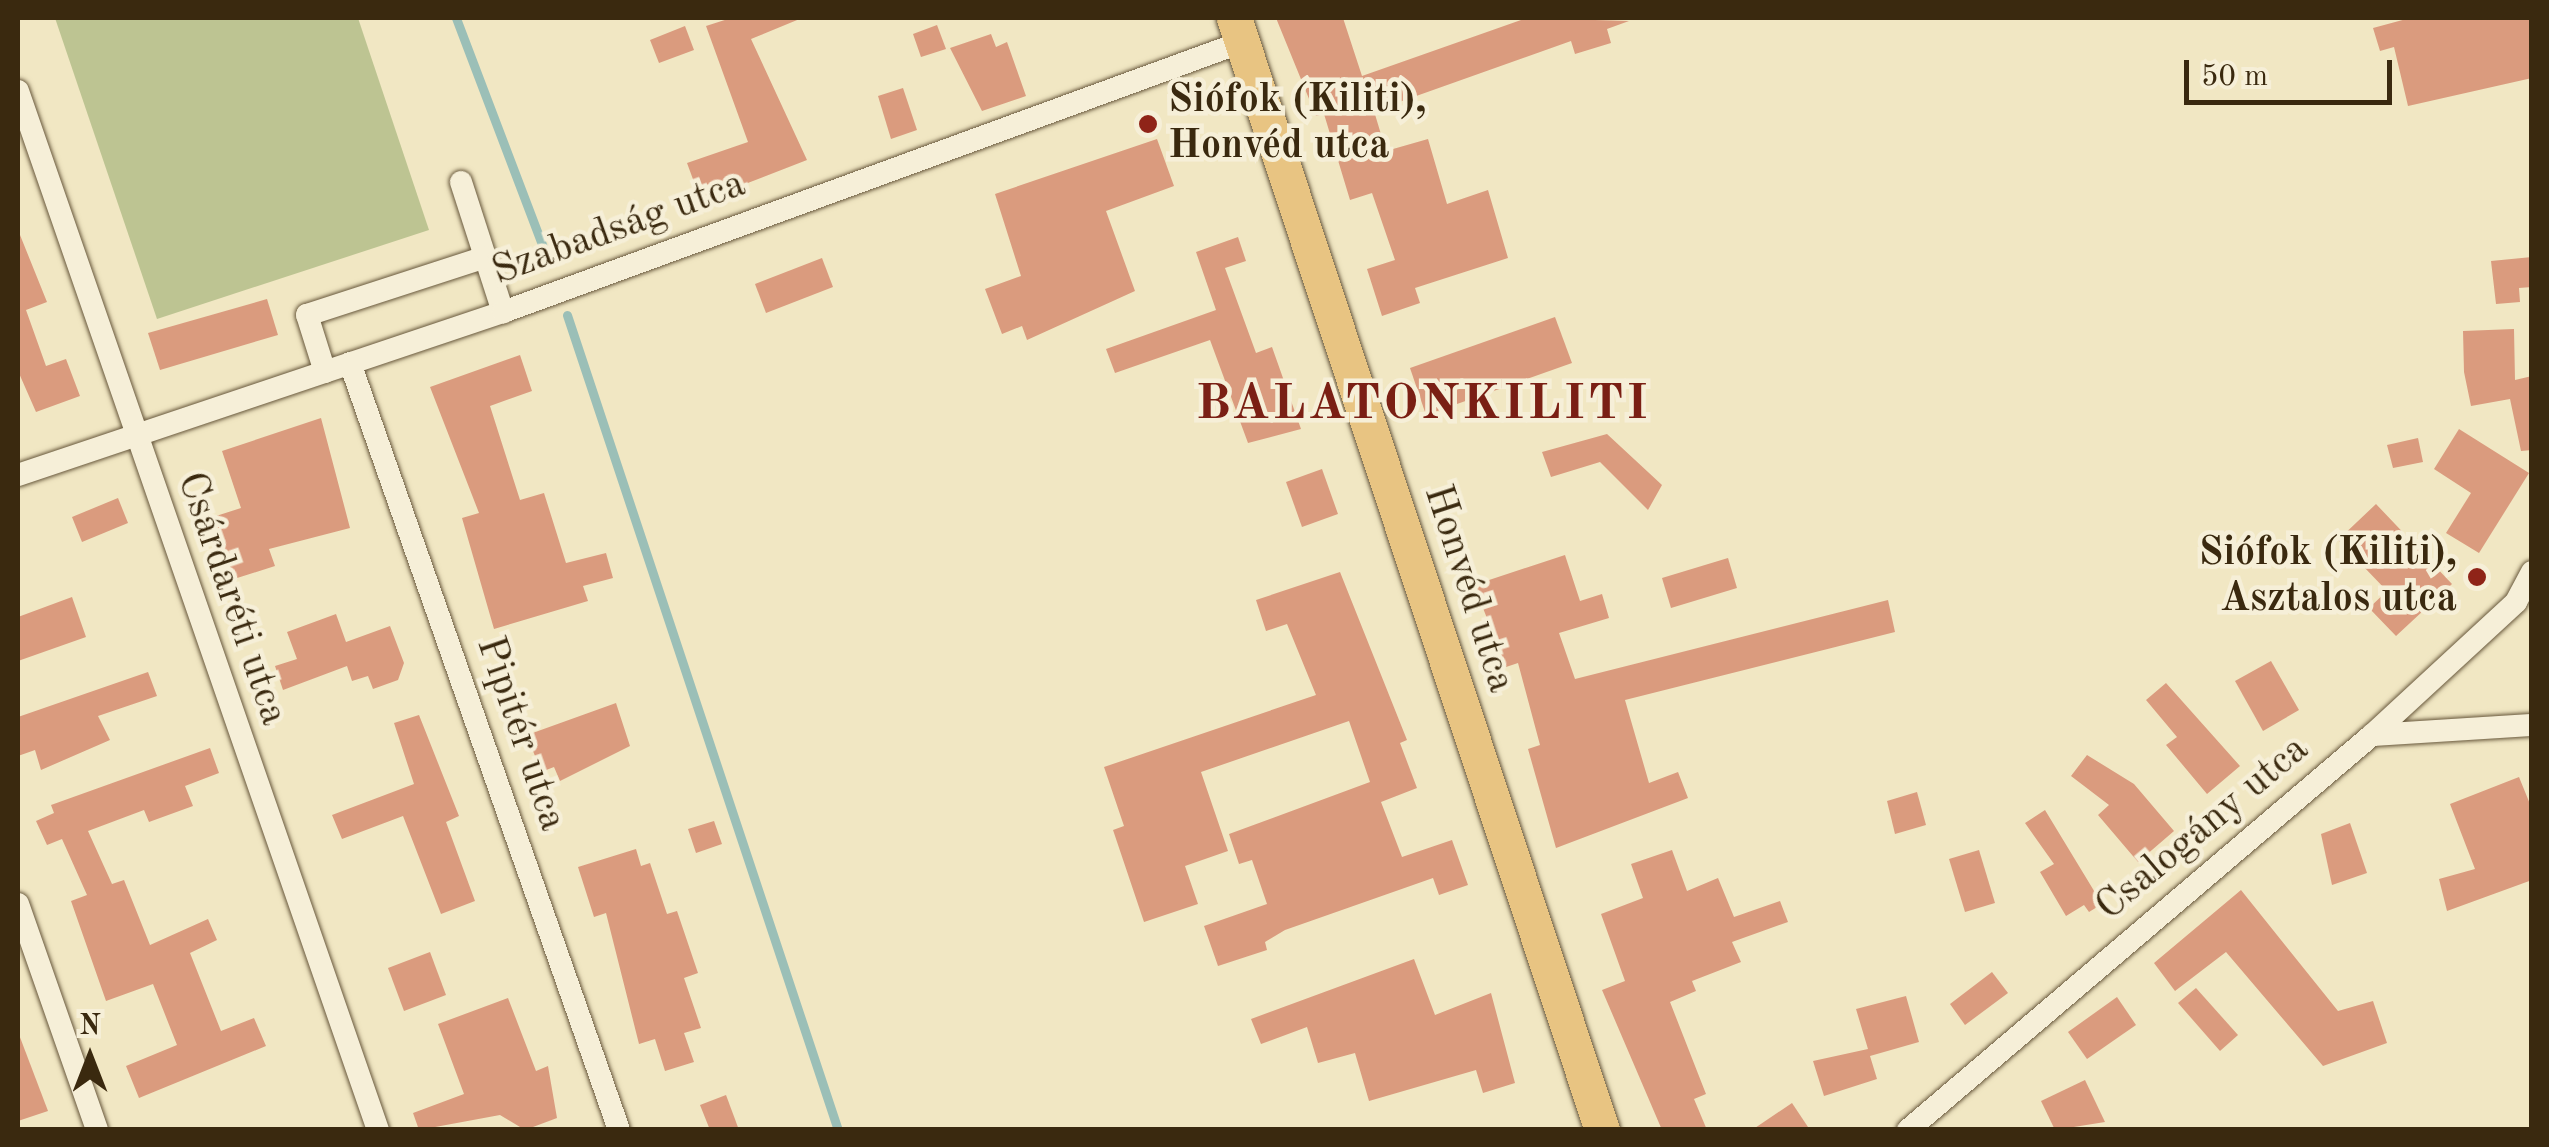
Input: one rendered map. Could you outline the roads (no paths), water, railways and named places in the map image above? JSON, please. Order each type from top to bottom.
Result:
[{"type":"main road","name":"Honvéd utca","points":[[1238,30],[1602,1130]]},
{"type":"street","name":"Szabadság utca","points":[[18,474],[504,312],[1238,30]]},
{"type":"street","name":"Csárdaréti utca","points":[[18,92],[133,436],[378,1130]]},
{"type":"street","points":[[461,182],[504,312]]},
{"type":"street","points":[[326,372],[307,315],[486,257]]},
{"type":"street","name":"Pipitér utca","points":[[350,363],[619,1130]]},
{"type":"street","name":"Csalogány utca","points":[[1908,1130],[2372,736],[2516,602],[2532,572]]},
{"type":"street","points":[[2372,736],[2532,725]]},
{"type":"street","points":[[18,904],[97,1130]]},
{"type":"waterway","points":[[456,18],[548,260]]},
{"type":"waterway","points":[[567,315],[838,1130]]},
{"type":"place","name":"Siófok (Kiliti), Honvéd utca","points":[[1148,124]]},
{"type":"place","name":"Siófok (Kiliti), Asztalos utca","points":[[2477,577]]},
{"type":"district","name":"BALATONKILITI","points":[[1423,406]]}]
